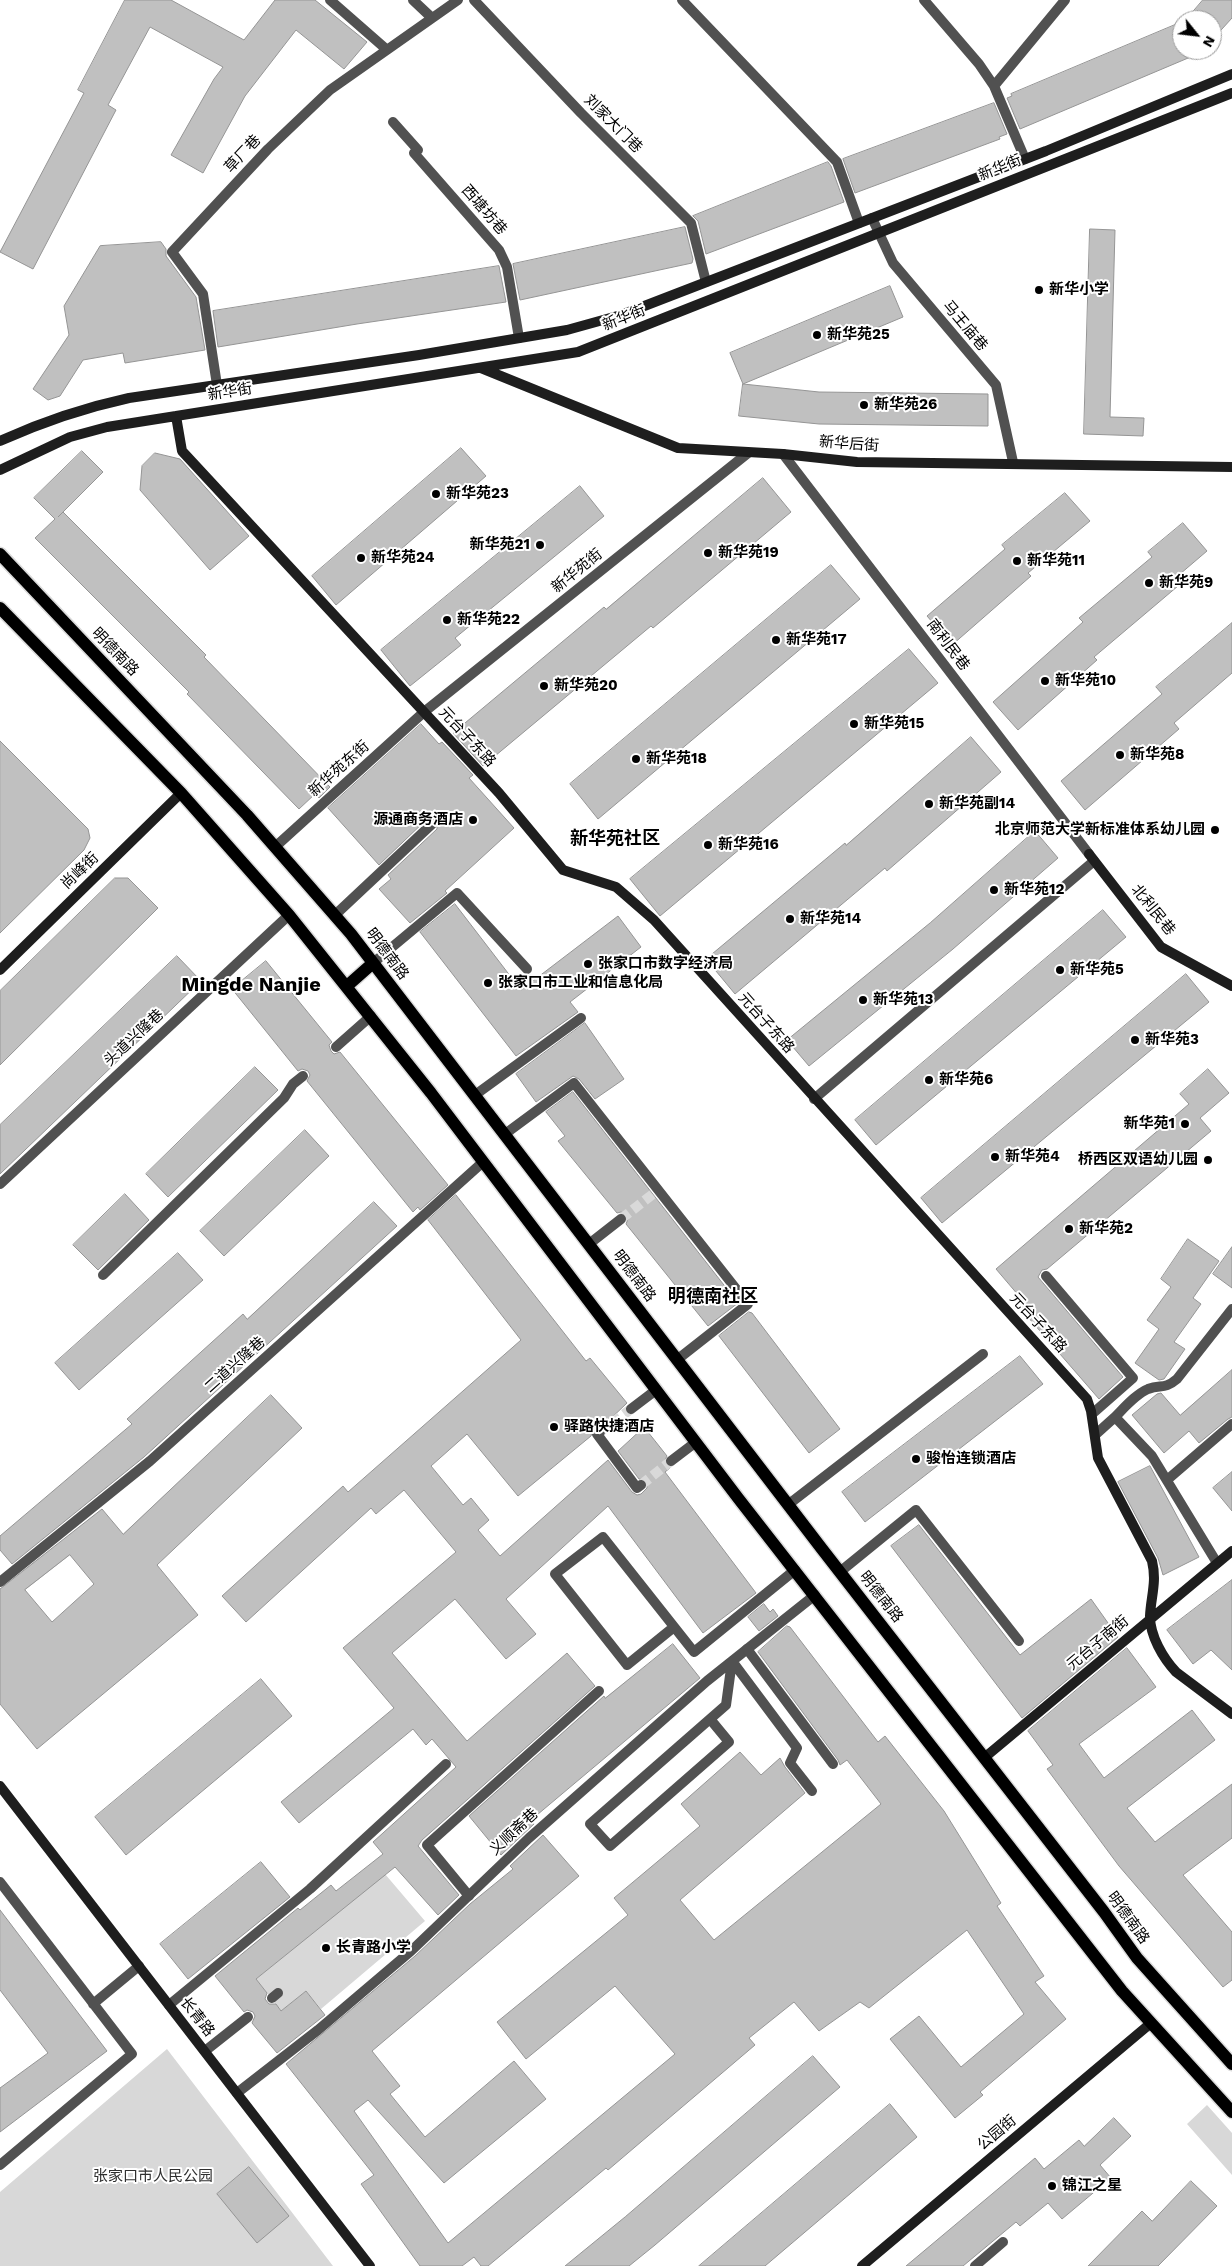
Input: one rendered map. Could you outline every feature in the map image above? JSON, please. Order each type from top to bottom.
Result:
[{"type":"main road","name":"明德南路","points":[[0,554],[275,847],[335,915],[590,1244],[1137,1958],[1232,2064]]},
{"type":"main road","points":[[0,608],[181,793],[289,915],[371,1016],[696,1442],[1122,1991],[1232,2112]]},
{"type":"main road","points":[[347,986],[373,963]]},
{"type":"street","points":[[330,0],[386,49]]},
{"type":"street","points":[[413,0],[432,18]]},
{"type":"street","name":"草厂巷","points":[[217,385],[203,294],[172,252],[268,149],[323,96],[386,49],[458,0]]},
{"type":"street","name":"刘家大门巷","points":[[474,0],[581,113],[691,224],[706,282]]},
{"type":"street","points":[[682,0],[837,162],[859,223]]},
{"type":"street","points":[[924,0],[979,64],[994,86],[1025,159]]},
{"type":"street","points":[[994,86],[1065,0]]},
{"type":"street","name":"新华街","points":[[0,441],[44,421],[129,398],[567,330],[622,315],[1025,159],[1232,74]]},
{"type":"street","name":"新华街","points":[[0,470],[70,437],[107,426],[578,352],[1232,93]]},
{"type":"street","name":"西塘坊巷","points":[[392,122],[418,150],[414,153],[499,250],[507,267],[519,338]]},
{"type":"street","name":"马王庙巷","points":[[872,218],[893,263],[996,385],[1013,462]]},
{"type":"street","name":"新华后街","points":[[480,368],[678,448],[783,454],[857,462],[1013,462],[1232,467]]},
{"type":"street","name":"元台子东路","points":[[176,416],[182,451],[498,793],[563,870],[616,887],[654,920],[1087,1399],[1092,1414],[1098,1458],[1152,1561],[1155,1576],[1150,1618],[1158,1646],[1168,1664],[1232,1714]]},
{"type":"street","name":"新华苑街","points":[[424,712],[748,453]]},
{"type":"street","name":"南利民巷","points":[[783,454],[1092,858]]},
{"type":"street","name":"新华苑东街","points":[[275,847],[424,712]]},
{"type":"street","name":"尚峰街","points":[[0,970],[181,793]]},
{"type":"street","points":[[335,915],[432,824]]},
{"type":"street","points":[[814,1099],[1092,858]]},
{"type":"street","name":"北利民巷","points":[[1092,858],[1161,947],[1232,986]]},
{"type":"street","points":[[373,963],[457,893],[527,969]]},
{"type":"street","name":"头道兴隆巷","points":[[0,1184],[289,915]]},
{"type":"street","points":[[336,1047],[371,1016]]},
{"type":"street","points":[[475,1095],[581,1018]]},
{"type":"street","points":[[102,1275],[284,1098],[293,1084],[303,1076]]},
{"type":"street","points":[[505,1134],[574,1083],[655,1192],[748,1304],[678,1359]]},
{"type":"street","name":"二道兴隆巷","points":[[0,1582],[150,1461],[483,1162]]},
{"type":"street","points":[[590,1244],[621,1219]]},
{"type":"street","points":[[1046,1276],[1133,1378],[1092,1414]]},
{"type":"street","points":[[1095,1436],[1142,1392],[1150,1388],[1168,1386],[1177,1379],[1232,1309]]},
{"type":"street","points":[[789,1504],[983,1354]]},
{"type":"street","points":[[631,1409],[656,1390]]},
{"type":"street","points":[[1115,1417],[1152,1456],[1217,1564]]},
{"type":"street","points":[[1167,1480],[1232,1424]]},
{"type":"street","points":[[600,1432],[597,1434],[637,1488],[641,1485]]},
{"type":"street","points":[[671,1461],[696,1442]]},
{"type":"street","points":[[841,1571],[916,1510],[1020,1641]]},
{"type":"street","points":[[674,1627],[626,1665],[556,1574],[604,1537],[694,1652],[795,1570]]},
{"type":"street","name":"元台子南街","points":[[984,1758],[1232,1551]]},
{"type":"street","name":"义顺斋巷","points":[[237,2094],[318,2030],[411,1951],[529,1838],[732,1661],[815,1595]]},
{"type":"street","points":[[747,1649],[833,1764]]},
{"type":"street","points":[[710,1719],[729,1742],[610,1846],[590,1824],[710,1719],[726,1705],[732,1661]]},
{"type":"street","points":[[732,1661],[797,1748],[790,1763],[812,1791]]},
{"type":"street","points":[[469,1896],[427,1845],[599,1691]]},
{"type":"street","points":[[169,2005],[310,1889],[446,1764]]},
{"type":"street","name":"长青路","points":[[0,1786],[370,2266]]},
{"type":"street","points":[[0,1882],[132,2054],[0,2165]]},
{"type":"street","points":[[94,2004],[139,1966]]},
{"type":"street","points":[[205,2051],[248,2017]]},
{"type":"street","name":"公园街","points":[[862,2266],[1151,2022]]},
{"type":"street","points":[[975,2266],[1003,2242]]},
{"type":"green space","points":[[385,1874],[425,1921],[321,2009],[306,1991],[281,2011],[256,1979]]},
{"type":"green space","name":"张家口市人民公园","points":[[167,2049],[333,2266],[0,2266],[0,2192]]},
{"type":"green space","points":[[1207,2105],[1232,2133],[1232,2175],[1187,2124]]},
{"type":"building","points":[[125,0],[171,0],[244,40],[275,0],[315,0],[367,42],[344,69],[296,30],[245,96],[203,173],[171,155],[214,79],[223,67],[150,27],[108,105],[116,110],[33,269],[0,252],[84,93],[78,90]]},
{"type":"building","points":[[1203,0],[1232,0],[1232,18],[1222,29],[1222,10],[1194,10]]},
{"type":"building","points":[[1172,26],[1172,60],[1183,60],[1020,129],[1007,98],[1012,96],[1011,94]]},
{"type":"building","points":[[994,103],[1007,134],[999,137],[1000,139],[855,193],[843,159]]},
{"type":"building","points":[[828,162],[844,202],[706,254],[698,221],[693,216]]},
{"type":"building","points":[[685,227],[693,259],[692,263],[520,300],[513,264]]},
{"type":"building","points":[[1090,229],[1115,230],[1110,417],[1144,418],[1143,436],[1084,434]]},
{"type":"building","points":[[161,242],[166,249],[166,256],[196,297],[205,350],[125,363],[123,353],[83,360],[60,396],[48,400],[33,389],[69,335],[64,306],[100,246]]},
{"type":"building","points":[[499,266],[506,302],[218,347],[213,311]]},
{"type":"building","name":"新华苑25","points":[[890,286],[903,317],[743,384],[730,353]]},
{"type":"building","name":"新华苑26","points":[[743,384],[819,392],[988,394],[988,426],[819,424],[739,416]]},
{"type":"building","points":[[461,448],[486,476],[336,605],[312,576]]},
{"type":"building","points":[[82,451],[103,472],[63,512],[206,655],[204,657],[330,787],[319,798],[315,794],[299,809],[187,694],[189,692],[35,538],[55,519],[34,498]]},
{"type":"building","points":[[155,453],[180,459],[249,536],[210,570],[140,490],[142,466]]},
{"type":"building","points":[[763,478],[791,512],[653,628],[651,626],[483,766],[453,733]]},
{"type":"building","points":[[580,486],[604,516],[455,638],[461,645],[410,686],[381,650]]},
{"type":"building","name":"新华苑11","points":[[1065,493],[1090,521],[1028,573],[1031,576],[952,645],[927,616],[1005,549],[1002,545]]},
{"type":"building","points":[[1183,523],[1207,551],[1173,580],[1178,586],[1094,657],[1097,660],[1018,730],[993,702],[1083,622],[1079,618],[1152,557],[1148,552]]},
{"type":"building","points":[[831,565],[860,599],[598,819],[570,784]]},
{"type":"building","points":[[1232,623],[1232,673],[1174,723],[1179,729],[1085,810],[1061,781],[1162,694],[1156,687]]},
{"type":"building","points":[[909,649],[938,683],[660,916],[630,879]]},
{"type":"building","name":"源通商务酒店","points":[[421,724],[439,744],[442,742],[473,775],[469,778],[514,828],[445,891],[447,893],[410,923],[379,889],[391,879],[388,875],[437,829],[437,820],[434,817],[427,819],[379,865],[328,808]]},
{"type":"building","points":[[971,737],[1001,772],[887,871],[885,868],[735,994],[706,959],[845,843],[846,845]]},
{"type":"building","points":[[0,741],[88,829],[90,838],[84,850],[0,933]]},
{"type":"building","points":[[1035,831],[1058,858],[953,949],[809,1066],[787,1040],[930,923]]},
{"type":"building","points":[[115,878],[128,878],[158,908],[0,1065],[0,991]]},
{"type":"building","points":[[455,904],[521,990],[618,916],[641,947],[570,1002],[578,1012],[516,1056],[420,932]]},
{"type":"building","points":[[1103,910],[1126,937],[876,1145],[855,1120]]},
{"type":"building","points":[[177,956],[201,981],[0,1174],[0,1125]]},
{"type":"building","points":[[266,961],[332,1042],[329,1045],[331,1051],[334,1054],[340,1052],[448,1185],[420,1210],[418,1207],[413,1212],[307,1081],[310,1075],[308,1071],[302,1069],[298,1071],[232,989]]},
{"type":"building","points":[[1186,974],[1209,1002],[942,1223],[921,1198]]},
{"type":"building","points":[[585,1023],[624,1079],[595,1099],[579,1079],[573,1076],[536,1102],[516,1074]]},
{"type":"building","points":[[255,1067],[278,1090],[168,1197],[146,1174]]},
{"type":"building","points":[[1208,1069],[1229,1093],[1200,1118],[1211,1131],[1047,1269],[1042,1270],[1038,1277],[1123,1377],[1099,1399],[1014,1301],[1019,1296],[996,1269],[1189,1104],[1180,1094]]},
{"type":"building","points":[[573,1092],[738,1303],[708,1326],[626,1224],[628,1219],[626,1214],[617,1213],[558,1141],[565,1136],[546,1112]]},
{"type":"building","points":[[305,1130],[329,1156],[224,1256],[200,1231]]},
{"type":"building","points":[[125,1194],[149,1220],[98,1270],[73,1245]]},
{"type":"building","points":[[456,1195],[586,1361],[590,1358],[627,1403],[603,1426],[593,1428],[591,1436],[518,1496],[467,1434],[431,1466],[463,1505],[471,1498],[489,1520],[478,1530],[500,1556],[608,1460],[632,1492],[637,1495],[641,1494],[647,1488],[647,1481],[639,1479],[618,1451],[644,1427],[667,1456],[664,1462],[670,1468],[665,1472],[756,1593],[703,1633],[608,1506],[506,1599],[536,1634],[506,1659],[455,1599],[392,1653],[467,1741],[567,1653],[595,1686],[422,1840],[418,1846],[459,1895],[438,1915],[395,1867],[256,1979],[267,1993],[265,1999],[269,2004],[276,2004],[281,2011],[306,1991],[325,2015],[277,2053],[252,2023],[255,2016],[253,2012],[247,2010],[244,2012],[215,1976],[298,1908],[300,1910],[331,1885],[336,1891],[383,1854],[373,1842],[456,1767],[432,1739],[426,1745],[413,1729],[299,1823],[281,1802],[394,1708],[343,1648],[456,1552],[404,1490],[376,1514],[371,1508],[246,1622],[222,1596],[343,1486],[348,1492],[521,1340],[428,1220]]},
{"type":"building","points":[[374,1202],[397,1226],[144,1457],[12,1564],[0,1550],[0,1536],[132,1424],[127,1419],[243,1314],[247,1319]]},
{"type":"building","points":[[1188,1239],[1219,1261],[1193,1298],[1201,1304],[1174,1342],[1185,1349],[1164,1379],[1159,1380],[1135,1363],[1159,1329],[1147,1320],[1171,1287],[1161,1279]]},
{"type":"building","points":[[1232,1247],[1232,1288],[1213,1274]]},
{"type":"building","points":[[178,1253],[203,1280],[79,1390],[55,1363]]},
{"type":"building","points":[[749,1312],[752,1313],[840,1429],[809,1453],[719,1336]]},
{"type":"building","name":"骏怡连锁酒店","points":[[1020,1356],[1043,1384],[865,1522],[842,1492]]},
{"type":"building","points":[[1232,1370],[1232,1417],[1199,1443],[1189,1431],[1164,1453],[1132,1415],[1157,1394],[1161,1393],[1180,1415]]},
{"type":"building","points":[[271,1395],[302,1428],[157,1565],[198,1615],[37,1749],[0,1704],[0,1589],[102,1509],[123,1534]],"holes":[[[70,1555],[94,1584],[52,1622],[25,1590]]]},
{"type":"building","points":[[1150,1466],[1199,1557],[1163,1575],[1158,1558],[1118,1482]]},
{"type":"building","points":[[1232,1472],[1232,1511],[1213,1488]]},
{"type":"building","points":[[919,1525],[1020,1655],[1091,1599],[1118,1637],[1022,1718],[891,1546]]},
{"type":"building","points":[[1232,1580],[1232,1670],[1211,1650],[1193,1664],[1167,1630]]},
{"type":"building","points":[[764,1604],[770,1612],[773,1609],[778,1616],[759,1631],[748,1617]]},
{"type":"building","points":[[787,1626],[790,1627],[878,1742],[885,1736],[944,1811],[1001,1903],[997,1906],[1044,1976],[1035,1982],[1066,2019],[980,2092],[983,2095],[955,2118],[890,2039],[919,2016],[961,2067],[1024,2014],[967,1930],[869,2008],[860,2002],[819,2031],[794,2002],[749,2038],[755,2045],[608,2170],[606,2168],[488,2266],[481,2266],[474,2257],[462,2266],[420,2266],[361,2184],[374,2175],[286,2064],[415,1956],[470,1904],[513,1869],[510,1866],[543,1835],[579,1876],[372,2051],[400,2086],[390,2094],[425,2137],[514,2061],[546,2099],[444,2183],[368,2100],[354,2111],[448,2243],[675,2054],[615,1986],[526,2059],[497,2022],[628,1915],[614,1898],[700,1826],[681,1804],[740,1752],[761,1775],[780,1758],[805,1793],[680,1900],[714,1940],[881,1804],[847,1760],[840,1765],[758,1652]]},
{"type":"building","points":[[673,1644],[700,1678],[531,1820],[534,1824],[501,1855],[469,1816],[604,1696],[605,1698]]},
{"type":"building","points":[[1127,1648],[1156,1687],[1079,1744],[1104,1778],[1192,1710],[1215,1740],[1127,1808],[1155,1842],[1232,1784],[1232,1838],[1183,1875],[1232,1932],[1232,1980],[1223,1987],[1119,1866],[1047,1769],[1053,1765],[1028,1731]]},
{"type":"building","points":[[261,1679],[292,1716],[126,1855],[95,1817]]},
{"type":"building","points":[[261,1862],[290,1897],[188,1979],[160,1944]]},
{"type":"building","points":[[0,1910],[107,2051],[0,2132],[0,2088],[48,2053],[0,1990]]},
{"type":"building","points":[[813,2056],[840,2087],[655,2245],[629,2266],[565,2266],[625,2217]]},
{"type":"building","points":[[890,2104],[917,2137],[765,2266],[699,2266]]},
{"type":"building","points":[[1114,2118],[1131,2136],[1100,2165],[1111,2178],[1062,2219],[1048,2203],[1020,2226],[1016,2222],[963,2266],[906,2266],[1035,2158],[1044,2169],[1079,2140],[1084,2146]]},
{"type":"building","points":[[249,2167],[289,2216],[257,2243],[217,2194]]},
{"type":"building","points":[[1191,2181],[1217,2206],[1158,2266],[1088,2266],[1142,2211],[1152,2221]]},
{"type":"tunnel","points":[[621,1219],[653,1194]]},
{"type":"tunnel","points":[[600,1432],[631,1409]]},
{"type":"tunnel","points":[[641,1485],[671,1461]]},
{"type":"place","name":"新华小学","points":[[1039,290]]},
{"type":"place","name":"新华苑25","points":[[817,335]]},
{"type":"place","name":"新华苑26","points":[[864,405]]},
{"type":"place","name":"新华苑23","points":[[436,494]]},
{"type":"place","name":"新华苑21","points":[[540,545]]},
{"type":"place","name":"新华苑19","points":[[708,553]]},
{"type":"place","name":"新华苑24","points":[[361,558]]},
{"type":"place","name":"新华苑11","points":[[1017,561]]},
{"type":"place","name":"新华苑9","points":[[1149,583]]},
{"type":"place","name":"新华苑22","points":[[447,620]]},
{"type":"place","name":"新华苑17","points":[[776,640]]},
{"type":"place","name":"新华苑10","points":[[1045,681]]},
{"type":"place","name":"新华苑20","points":[[544,686]]},
{"type":"place","name":"新华苑15","points":[[854,724]]},
{"type":"place","name":"新华苑8","points":[[1120,755]]},
{"type":"place","name":"新华苑18","points":[[636,759]]},
{"type":"place","name":"新华苑副14","points":[[929,804]]},
{"type":"place","name":"源通商务酒店","points":[[473,820]]},
{"type":"place","name":"北京师范大学新标准体系幼儿园","points":[[1215,830]]},
{"type":"place","name":"新华苑16","points":[[708,845]]},
{"type":"place","name":"新华苑12","points":[[994,890]]},
{"type":"place","name":"新华苑14","points":[[790,919]]},
{"type":"place","name":"张家口市数字经济局","points":[[588,964]]},
{"type":"place","name":"新华苑5","points":[[1060,970]]},
{"type":"place","name":"张家口市工业和信息化局","points":[[488,983]]},
{"type":"place","name":"新华苑13","points":[[863,1000]]},
{"type":"place","name":"新华苑3","points":[[1135,1040]]},
{"type":"place","name":"新华苑6","points":[[929,1080]]},
{"type":"place","name":"新华苑1","points":[[1185,1124]]},
{"type":"place","name":"新华苑4","points":[[995,1157]]},
{"type":"place","name":"桥西区双语幼儿园","points":[[1208,1160]]},
{"type":"place","name":"新华苑2","points":[[1069,1229]]},
{"type":"place","name":"驿路快捷酒店","points":[[554,1427]]},
{"type":"place","name":"骏怡连锁酒店","points":[[916,1459]]},
{"type":"place","name":"长青路小学","points":[[326,1948]]},
{"type":"place","name":"锦江之星","points":[[1052,2186]]},
{"type":"district","name":"新华苑社区","points":[[615,839]]},
{"type":"district","name":"Mingde Nanjie","points":[[251,985]]},
{"type":"district","name":"明德南社区","points":[[713,1297]]}]
